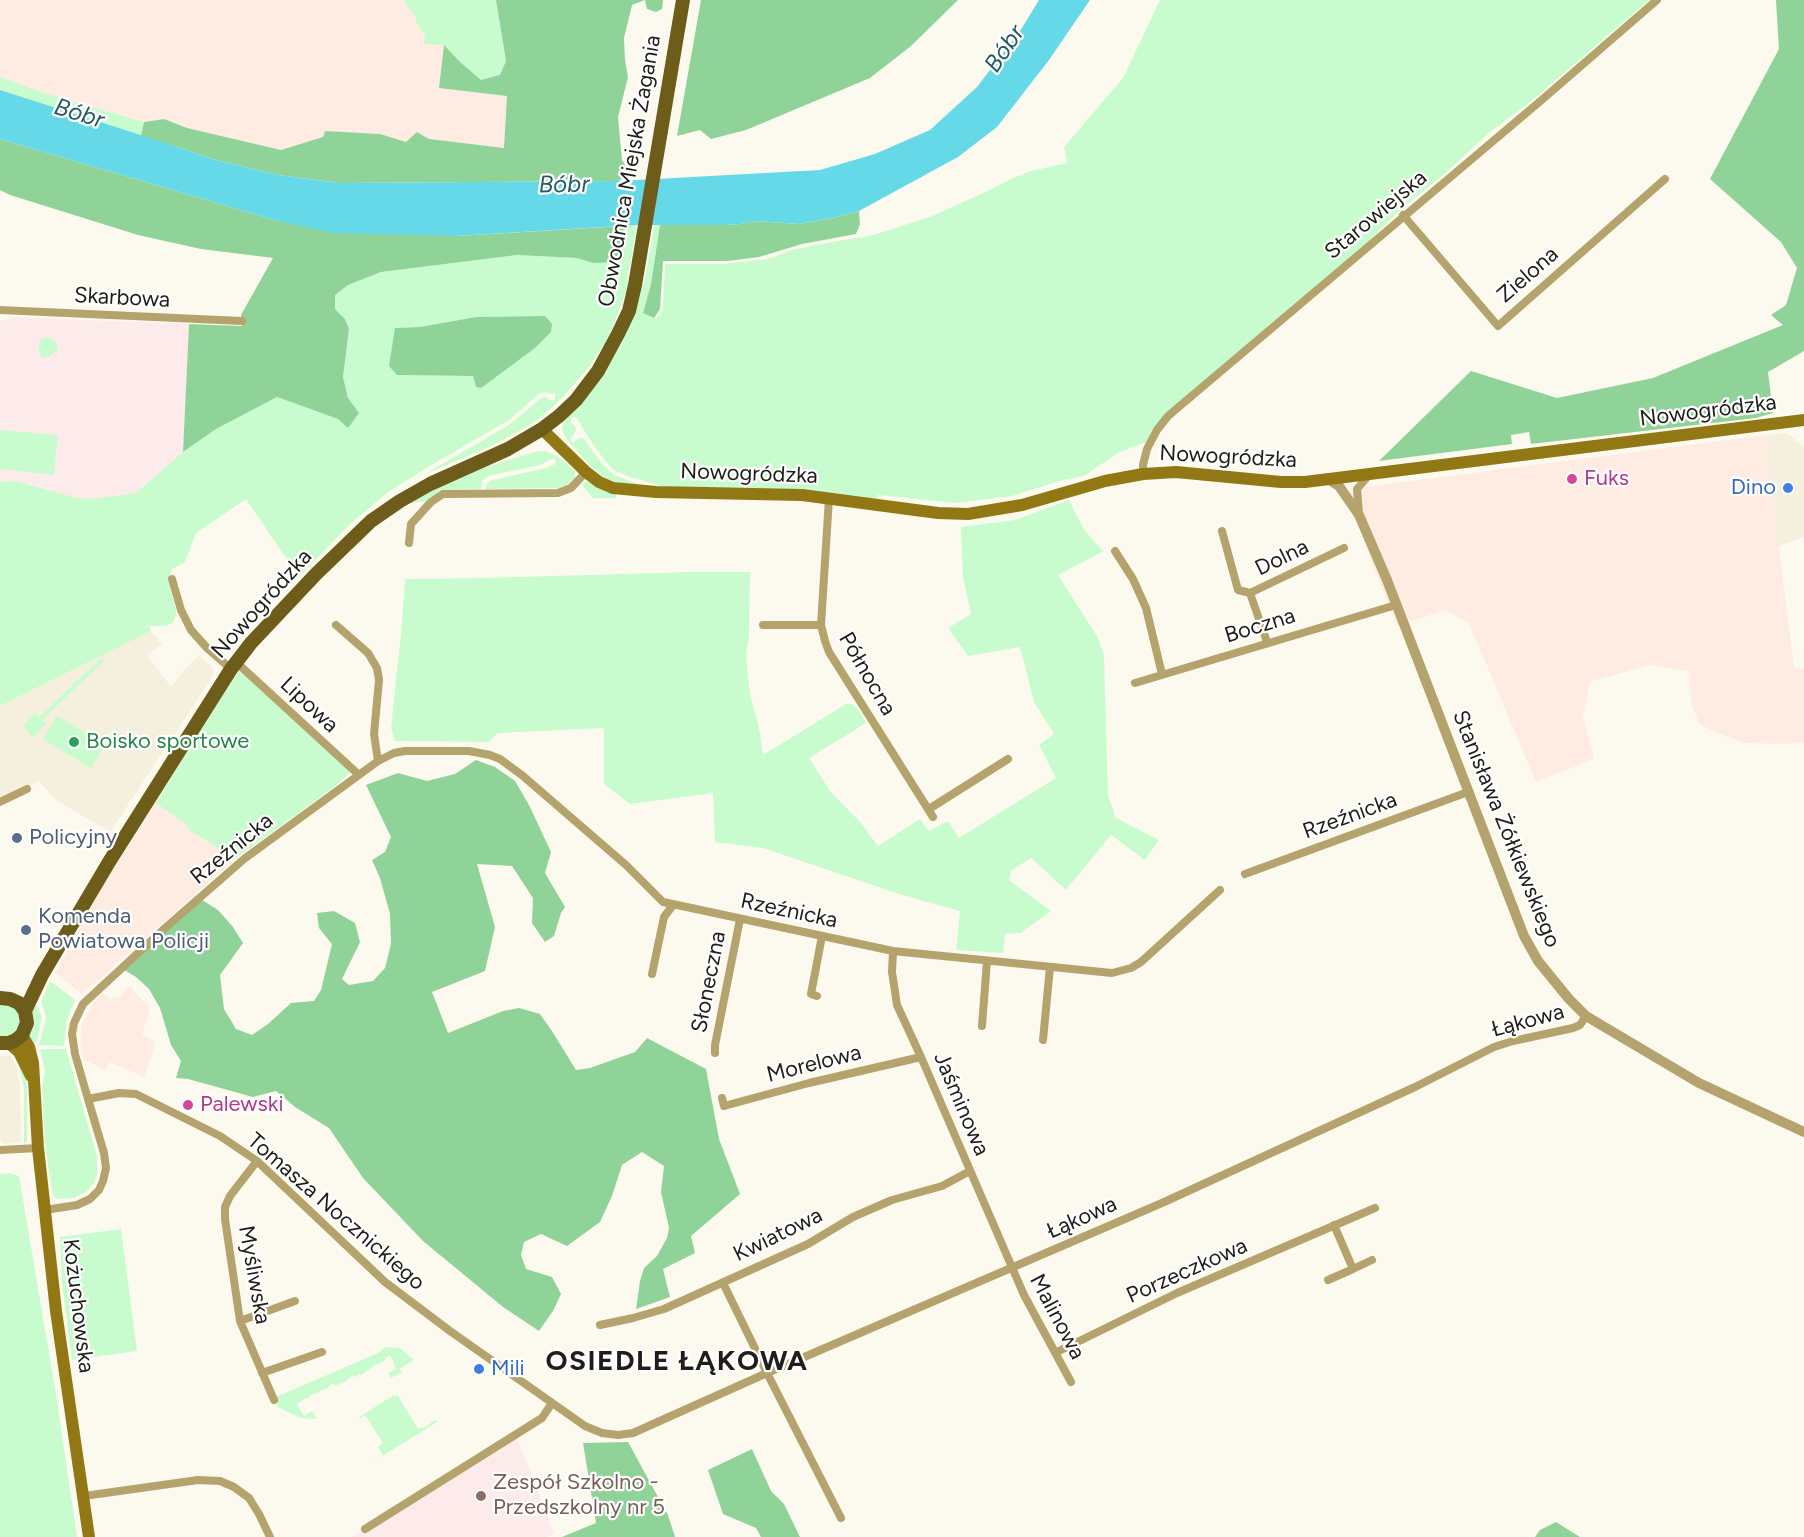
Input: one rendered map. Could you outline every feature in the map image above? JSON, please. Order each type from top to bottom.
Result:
[{"type":"main road","name":"Obwodnica Miejska Żagania","points":[[543,429],[576,400],[598,371],[629,311],[683,0]]},
{"type":"main road","name":"Nowogródzka","points":[[22,1035],[27,1023],[25,1011],[27,1004],[42,975],[114,852],[233,665],[251,643],[371,520],[430,484],[508,449],[543,429],[586,472],[599,482],[614,488],[656,492],[802,495],[938,513],[968,514],[1022,505],[1105,481],[1143,474],[1176,472],[1281,482],[1328,479],[1804,420]]},
{"type":"main road","name":"Nowogródzka","points":[[5,999],[23,992],[42,975]]},
{"type":"main road","points":[[5,999],[19,1003],[25,1011]]},
{"type":"main road","points":[[4,1043],[16,1040],[22,1035]]},
{"type":"main road","name":"Kożuchowska","points":[[22,1035],[32,1057],[38,1148],[56,1311],[89,1537]]},
{"type":"main road","name":"Kożuchowska","points":[[4,1043],[19,1052],[33,1080]]},
{"type":"street","name":"Starowiejska","points":[[1143,474],[1148,448],[1157,430],[1168,416],[1657,0]]},
{"type":"street","name":"Zielona","points":[[1403,216],[1498,326],[1665,179]]},
{"type":"street","name":"Skarbowa","points":[[0,310],[242,321]]},
{"type":"street","points":[[409,543],[411,524],[431,502],[443,494],[558,493],[571,488],[586,472]]},
{"type":"street","name":"Stanisława Żółkiewskiego","points":[[1359,515],[1357,489],[1369,475]]},
{"type":"street","name":"Stanisława Żółkiewskiego","points":[[1328,479],[1340,486],[1359,515],[1396,604],[1524,936],[1551,979],[1586,1016],[1699,1083],[1804,1132]]},
{"type":"street","name":"Północna","points":[[830,498],[821,625],[829,652],[931,813],[1008,759]]},
{"type":"street","points":[[1221,531],[1239,590],[1250,593]]},
{"type":"street","name":"Dolna","points":[[1267,642],[1250,593],[1344,548]]},
{"type":"street","points":[[1115,551],[1133,579],[1146,608],[1162,674]]},
{"type":"street","name":"Lipowa","points":[[172,579],[181,610],[191,630],[207,648],[233,665],[359,775]]},
{"type":"street","name":"Boczna","points":[[1135,683],[1396,604]]},
{"type":"street","points":[[336,625],[368,653],[377,668],[379,680],[374,734],[378,761]]},
{"type":"street","points":[[763,625],[821,625]]},
{"type":"street","name":"Rzeźnicka","points":[[88,1099],[75,1054],[72,1034],[74,1023],[83,1004],[244,859],[378,761],[394,753],[419,750],[469,751],[500,759],[523,776],[626,866],[663,902],[893,951],[1104,973],[1131,968],[1220,890]]},
{"type":"street","points":[[0,802],[27,789]]},
{"type":"street","name":"Rzeźnicka","points":[[1245,874],[1468,792]]},
{"type":"street","points":[[652,974],[664,917],[673,905]]},
{"type":"street","name":"Słoneczna","points":[[715,1053],[740,919]]},
{"type":"street","points":[[817,996],[811,994],[822,936]]},
{"type":"street","name":"Jaśminowa","points":[[893,951],[893,981],[897,1005],[1012,1268]]},
{"type":"street","points":[[982,1026],[987,961]]},
{"type":"street","points":[[1043,1040],[1050,967]]},
{"type":"street","name":"Łąkowa","points":[[585,1426],[602,1433],[618,1435],[633,1433],[766,1373],[1162,1203],[1494,1047],[1573,1028],[1580,1025],[1586,1016]]},
{"type":"street","name":"Morelowa","points":[[722,1098],[724,1106],[809,1083],[921,1057]]},
{"type":"street","name":"Tomasza Nocznickiego","points":[[88,1099],[119,1093],[136,1094],[220,1136],[257,1161],[385,1282],[585,1426]]},
{"type":"street","points":[[45,1210],[77,1205],[90,1199],[99,1190],[103,1180],[106,1168],[104,1153],[88,1099]]},
{"type":"street","points":[[0,1150],[38,1148]]},
{"type":"street","name":"Myśliwska","points":[[257,1161],[230,1196],[225,1207],[240,1321],[274,1400]]},
{"type":"street","name":"Kwiatowa","points":[[600,1324],[664,1309],[808,1244],[853,1217],[891,1200],[942,1185],[969,1171]]},
{"type":"street","name":"Porzeczkowa","points":[[1055,1353],[1177,1293],[1375,1208]]},
{"type":"street","points":[[1334,1226],[1353,1269]]},
{"type":"street","points":[[1328,1280],[1372,1260]]},
{"type":"street","name":"Malinowa","points":[[1012,1268],[1071,1382]]},
{"type":"street","points":[[723,1282],[766,1373],[841,1518]]},
{"type":"street","points":[[240,1321],[295,1301]]},
{"type":"street","points":[[262,1373],[322,1352]]},
{"type":"street","points":[[365,1529],[542,1418],[552,1403]]},
{"type":"street","points":[[84,1497],[198,1480],[220,1481],[234,1487],[249,1498],[270,1537]]},
{"type":"shaded area","points":[[0,0],[403,0],[417,17],[415,21],[425,36],[444,45],[439,88],[508,96],[505,148],[429,139],[417,132],[406,142],[380,134],[325,131],[323,137],[281,150],[187,128],[164,119],[144,122],[44,93],[0,77]]},
{"type":"shaded area","points":[[11,317],[189,324],[183,452],[136,493],[84,499],[15,481],[0,482],[0,321]]},
{"type":"shaded area","points":[[1787,433],[1804,447],[1804,537],[1779,546],[1765,435]]},
{"type":"shaded area","points":[[1765,435],[1794,667],[1804,669],[1804,742],[1743,743],[1700,725],[1692,706],[1688,671],[1650,665],[1590,682],[1583,715],[1594,759],[1536,782],[1469,623],[1445,610],[1397,626],[1366,547],[1349,489]]},
{"type":"shaded area","points":[[151,631],[162,644],[147,655],[171,687],[199,655],[214,669],[213,676],[110,832],[56,800],[39,781],[0,802],[0,706]]},
{"type":"shaded area","points":[[156,803],[187,825],[189,830],[235,859],[82,994],[55,973],[104,884]]},
{"type":"shaded area","points":[[130,986],[150,1009],[142,1035],[156,1042],[144,1077],[109,1062],[105,1070],[84,1060],[80,1040],[82,1023],[94,1002],[103,993],[110,999],[118,998]]},
{"type":"shaded area","points":[[8,1055],[16,1066],[20,1082],[21,1142],[4,1144],[0,1141],[0,1056]]},
{"type":"shaded area","name":"Zespół Szkolno - Przedszkolny nr 5","points":[[517,1438],[554,1533],[547,1537],[352,1537],[386,1518]]},
{"type":"green space","points":[[403,0],[496,0],[506,61],[500,76],[481,80],[444,45],[424,44],[425,36],[415,20],[416,17]]},
{"type":"green space","points":[[496,0],[645,0],[632,5],[624,38],[628,77],[618,117],[622,160],[628,174],[619,181],[339,183],[278,175],[212,159],[141,136],[144,122],[164,119],[187,128],[281,150],[323,137],[325,131],[380,134],[406,142],[417,132],[429,139],[504,148],[507,96],[439,88],[444,45],[481,80],[500,75],[506,61]]},
{"type":"green space","points":[[645,0],[663,0],[662,9],[656,12],[647,9]]},
{"type":"green space","points":[[701,0],[958,0],[911,46],[870,78],[746,130],[711,139],[700,130],[677,136]]},
{"type":"green space","points":[[1160,0],[1649,0],[1400,210],[1308,302],[1159,429],[1150,443],[1143,443],[1118,453],[1084,476],[1059,481],[1012,496],[955,503],[878,495],[876,499],[799,491],[661,486],[614,470],[592,443],[579,419],[571,418],[576,431],[571,438],[572,442],[580,438],[584,439],[602,464],[614,475],[641,485],[619,483],[605,478],[590,466],[565,437],[562,428],[565,420],[599,381],[622,343],[641,285],[644,285],[654,225],[660,225],[651,284],[643,313],[656,319],[663,310],[665,264],[722,264],[768,259],[792,250],[873,235],[930,217],[1031,171],[1067,163],[1064,147],[1123,78]]},
{"type":"green space","points":[[1776,0],[1804,0],[1804,351],[1768,372],[1773,413],[1756,418],[1531,444],[1529,432],[1511,435],[1512,444],[1379,461],[1471,371],[1557,398],[1653,378],[1783,325],[1771,315],[1786,305],[1797,268],[1781,242],[1710,179],[1779,49]]},
{"type":"green space","points":[[0,77],[44,93],[144,122],[141,136],[0,90]]},
{"type":"green space","points":[[0,139],[278,221],[456,236],[624,226],[623,249],[618,262],[593,263],[577,258],[517,255],[381,272],[348,285],[335,295],[335,309],[345,319],[349,329],[343,377],[348,398],[359,413],[348,428],[338,419],[277,397],[216,429],[183,452],[189,324],[242,326],[241,315],[273,258],[201,249],[138,235],[10,195],[0,190]]},
{"type":"green space","points":[[859,211],[860,224],[856,234],[802,244],[759,257],[728,261],[663,261],[660,309],[654,318],[643,313],[651,284],[660,225],[724,225],[754,221],[799,224]]},
{"type":"green space","points":[[637,225],[627,281],[629,283],[613,327],[589,367],[563,397],[540,418],[489,447],[425,474],[509,425],[541,398],[555,400],[555,393],[539,394],[509,420],[387,493],[351,523],[299,577],[246,499],[196,533],[185,562],[172,569],[168,580],[176,610],[173,623],[165,626],[149,626],[151,631],[0,706],[0,482],[15,481],[84,499],[136,493],[183,452],[216,429],[277,397],[338,419],[359,413],[348,398],[343,377],[349,329],[345,319],[335,309],[335,294],[348,285],[381,272],[517,255],[577,258],[593,263],[623,249],[624,226]],"holes":[[[545,316],[476,387],[473,376],[397,375],[395,328],[420,327],[476,317]]]},
{"type":"green space","points":[[545,316],[552,324],[551,332],[535,348],[481,388],[476,387],[473,376],[397,375],[389,366],[395,328],[420,327],[476,317]]},
{"type":"green space","points":[[51,338],[57,344],[57,350],[49,357],[42,358],[39,341]]},
{"type":"green space","points":[[0,430],[58,435],[54,475],[0,469]]},
{"type":"green space","points":[[545,451],[559,457],[575,471],[575,477],[566,486],[485,489],[487,483],[492,480],[555,464],[556,461],[553,458],[540,465],[488,476],[483,480],[481,489],[445,490],[429,501],[410,503],[420,495],[469,472]]},
{"type":"green space","points":[[584,482],[616,493],[616,498],[593,498],[583,486]]},
{"type":"green space","points":[[1069,500],[1082,526],[1104,551],[1058,575],[1098,638],[1104,655],[1108,796],[1116,818],[1159,840],[1145,860],[1111,835],[1066,890],[1031,858],[1011,871],[1009,880],[1051,911],[1021,933],[1005,934],[1003,953],[956,950],[960,911],[902,895],[763,848],[715,842],[713,793],[630,804],[604,784],[604,728],[498,733],[489,742],[395,741],[391,728],[405,579],[750,572],[749,635],[746,655],[750,694],[763,755],[846,704],[852,704],[858,709],[866,723],[809,758],[830,791],[861,823],[878,846],[920,819],[929,831],[948,821],[959,838],[1056,778],[1039,745],[1054,734],[1034,702],[1020,647],[968,656],[948,628],[971,614],[963,577],[961,527],[1015,520]]},
{"type":"green space","points":[[101,658],[104,661],[42,720],[46,724],[33,737],[23,725],[35,713],[39,717]]},
{"type":"green space","points":[[239,671],[333,754],[350,773],[235,859],[189,830],[187,825],[156,803],[219,699]]},
{"type":"green space","name":"Boisko sportowe","points":[[57,716],[105,745],[91,768],[43,739]]},
{"type":"green space","points":[[476,760],[495,767],[515,781],[551,852],[545,873],[565,907],[554,936],[545,942],[532,923],[533,898],[512,866],[477,864],[495,927],[485,971],[432,992],[448,1033],[503,1011],[519,1008],[540,1014],[576,1070],[590,1068],[635,1052],[647,1038],[706,1069],[719,1139],[740,1194],[691,1236],[695,1253],[663,1269],[670,1297],[636,1309],[644,1268],[657,1256],[667,1238],[669,1228],[661,1192],[664,1166],[642,1152],[622,1165],[612,1196],[600,1222],[567,1246],[541,1234],[524,1242],[521,1255],[526,1269],[552,1277],[561,1294],[553,1311],[539,1331],[503,1307],[423,1241],[363,1178],[329,1128],[295,1107],[276,1091],[253,1097],[188,1079],[176,1078],[181,1061],[171,1045],[160,1008],[149,989],[136,977],[121,968],[199,898],[218,910],[243,943],[220,975],[224,1009],[236,1029],[252,1035],[291,1003],[314,1001],[321,990],[332,944],[319,928],[317,913],[334,911],[355,923],[360,942],[342,979],[349,985],[373,981],[385,968],[391,944],[390,914],[380,878],[372,860],[385,852],[391,837],[366,785],[398,773],[427,781],[455,774]]},
{"type":"green space","points":[[50,981],[75,1000],[67,1020],[64,1046],[39,1045],[46,1019],[41,1002]]},
{"type":"green space","points":[[31,1002],[38,1007],[42,1017],[37,1042],[29,1044],[27,1032]]},
{"type":"green space","points":[[0,1003],[14,1005],[22,1016],[19,1030],[8,1037],[0,1037]]},
{"type":"green space","points":[[66,1049],[97,1156],[97,1174],[94,1183],[87,1191],[74,1198],[59,1199],[54,1197],[52,1191],[45,1144],[42,1088],[45,1071],[40,1050]]},
{"type":"green space","points":[[18,1062],[27,1085],[27,1141],[24,1145],[24,1088]]},
{"type":"green space","points":[[9,1173],[19,1176],[56,1394],[77,1537],[0,1537],[0,1174]]},
{"type":"green space","points":[[121,1229],[137,1351],[72,1360],[62,1282],[60,1237]]},
{"type":"green space","points":[[386,1347],[400,1348],[414,1360],[399,1369],[402,1372],[391,1378],[388,1373],[396,1369],[390,1355],[385,1358],[386,1360],[361,1375],[352,1376],[335,1386],[333,1383],[325,1390],[314,1393],[297,1404],[304,1416],[312,1411],[317,1419],[301,1418],[278,1407],[276,1397],[378,1353]]},
{"type":"green space","points":[[396,1392],[418,1429],[435,1420],[437,1422],[368,1465],[383,1455],[378,1447],[383,1443],[365,1415],[359,1417],[394,1395],[397,1398]]},
{"type":"green space","points":[[628,1442],[668,1515],[675,1537],[562,1537],[596,1523],[583,1443]]},
{"type":"green space","points":[[752,1449],[771,1491],[784,1504],[800,1537],[761,1537],[756,1528],[723,1514],[708,1470]]},
{"type":"green space","points":[[1556,1522],[1580,1537],[1535,1537],[1540,1530]]},
{"type":"water","name":"Bóbr","points":[[1039,0],[1090,0],[1049,60],[997,127],[958,157],[859,211],[799,224],[754,221],[724,225],[637,225],[456,236],[332,233],[278,221],[0,139],[0,90],[212,159],[278,175],[339,183],[619,181],[820,170],[875,154],[930,130],[977,87],[1022,28]]},
{"type":"place","name":"Fuks","points":[[1572,479]]},
{"type":"place","name":"Dino","points":[[1788,488]]},
{"type":"place","name":"Boisko sportowe","points":[[74,742]]},
{"type":"place","name":"Policyjny","points":[[17,838]]},
{"type":"place","name":"Komenda Powiatowa Policji","points":[[26,930]]},
{"type":"place","name":"Palewski","points":[[188,1105]]},
{"type":"place","name":"Mili","points":[[479,1369]]},
{"type":"place","name":"Zespół Szkolno - Przedszkolny nr 5","points":[[481,1496]]},
{"type":"district","name":"OSIEDLE ŁĄKOWA","points":[[677,1362]]}]
